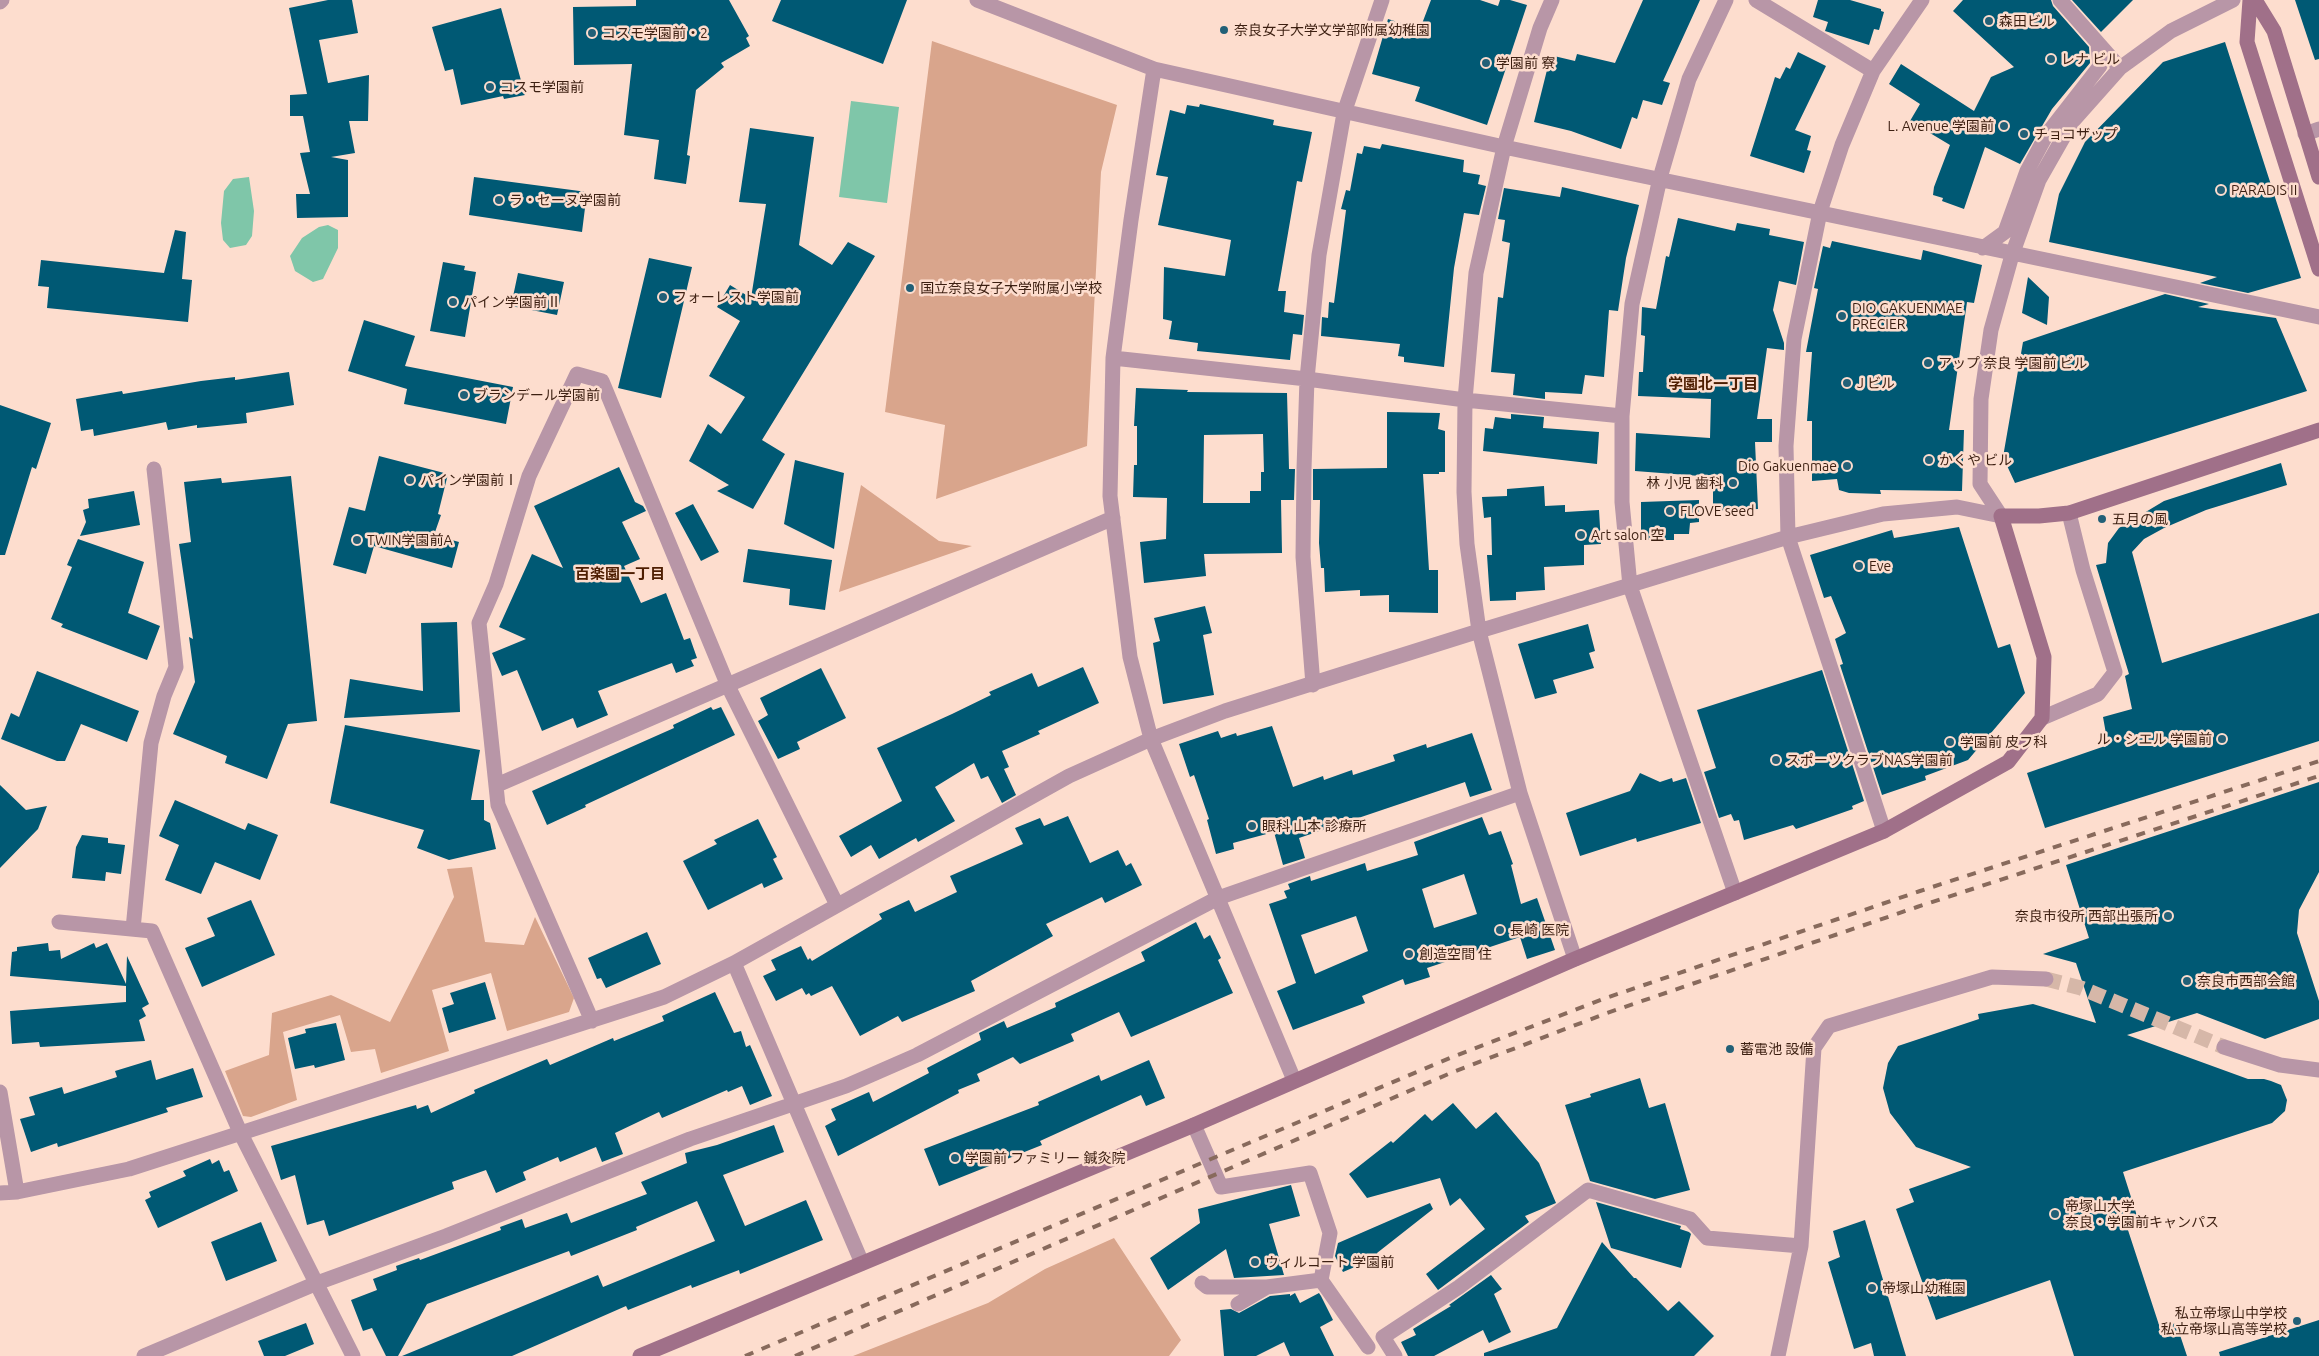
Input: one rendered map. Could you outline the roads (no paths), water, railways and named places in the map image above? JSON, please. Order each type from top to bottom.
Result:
[{"type":"street","points":[[976,0],[1154,69],[1344,113],[1820,212],[2012,255],[2319,317]]},
{"type":"street","points":[[1314,685],[1303,557],[1307,379],[1319,255],[1344,113],[1382,0]]},
{"type":"street","points":[[1552,0],[1540,28],[1504,147],[1476,273],[1465,400],[1464,492],[1466,535],[1479,631],[1520,793],[1575,959]]},
{"type":"street","points":[[1726,0],[1689,80],[1660,178],[1632,304],[1622,416],[1622,502],[1630,586],[1735,893]]},
{"type":"street","points":[[1756,0],[1873,71]]},
{"type":"street","points":[[1884,831],[1788,537],[1786,446],[1794,339],[1820,212],[1842,145],[1873,71],[1922,0]]},
{"type":"street","points":[[2060,0],[2120,68]]},
{"type":"street","points":[[2042,718],[2044,657],[2001,516],[1980,484],[1981,399],[1991,330],[2012,255],[2039,180],[2067,130],[2120,68],[2172,31],[2233,0]]},
{"type":"street","points":[[2250,0],[2247,42],[2319,269]]},
{"type":"street","points":[[2254,0],[2274,31],[2312,132],[2319,177]]},
{"type":"street","points":[[1983,248],[2005,232],[2027,171],[2047,134],[2100,66],[2098,43]]},
{"type":"street","points":[[1154,69],[1130,220],[1112,358],[1110,496],[1130,657],[1151,739],[1294,1080]]},
{"type":"street","points":[[1112,358],[1307,379],[1465,400],[1622,416]]},
{"type":"street","points":[[592,1022],[498,805],[479,623],[496,584],[529,476],[577,374],[602,381],[728,686],[837,905]]},
{"type":"street","points":[[0,1193],[17,1192],[129,1169],[240,1132],[592,1022],[664,997],[734,963],[1069,776],[1151,739],[1225,711],[1788,537],[1883,514],[1957,507],[2001,516],[2039,516],[2069,513],[2319,430]]},
{"type":"street","points":[[133,930],[151,743],[164,696],[176,667],[154,469]]},
{"type":"street","points":[[640,1356],[1194,1125],[1575,959],[1884,831],[2008,762],[2042,718],[2098,694],[2115,672],[2083,570],[2069,513]]},
{"type":"street","points":[[497,785],[1113,518]]},
{"type":"street","points":[[144,1356],[317,1283],[446,1236],[690,1139],[846,1086],[917,1055],[1218,898],[1520,793]]},
{"type":"street","points":[[59,922],[152,931],[240,1132],[353,1356]]},
{"type":"street","points":[[734,963],[862,1263]]},
{"type":"street","points":[[1778,1356],[1801,1246],[1814,1048],[1828,1026],[1992,977],[2046,979]]},
{"type":"street","points":[[2224,1047],[2280,1065],[2319,1070]]},
{"type":"street","points":[[0,1092],[17,1192]]},
{"type":"street","points":[[1194,1125],[1221,1188],[1310,1173],[1330,1233],[1321,1280],[1362,1352],[1459,1287],[1588,1190],[1690,1219],[1707,1238],[1801,1246]]},
{"type":"street","points":[[1202,1283],[1207,1287],[1267,1287],[1321,1280]]},
{"type":"street","points":[[1238,1304],[1267,1287]]},
{"type":"street","points":[[1383,1337],[1396,1356]]},
{"type":"tunnel","points":[[2046,979],[2081,988],[2224,1047]]},
{"type":"railway","points":[[745,1356],[1450,1058],[1603,999],[1920,891],[2319,761]]},
{"type":"railway","points":[[795,1356],[1453,1072],[1607,1013],[1917,907],[2319,776]]},
{"type":"place","name":"森田ビル","points":[[1989,21]]},
{"type":"place","name":"奈良女子大学文学部附属幼稚園","points":[[1224,30]]},
{"type":"place","name":"コスモ学園前・2","points":[[592,33]]},
{"type":"place","name":"レナ ビル","points":[[2051,59]]},
{"type":"place","name":"学園前 寮","points":[[1486,63]]},
{"type":"place","name":"コスモ学園前","points":[[490,87]]},
{"type":"place","name":"L. Avenue 学園前","points":[[2004,126]]},
{"type":"place","name":"チョコザップ","points":[[2024,134]]},
{"type":"place","name":"PARADIS II","points":[[2221,190]]},
{"type":"place","name":"ラ・セーヌ学園前","points":[[499,200]]},
{"type":"place","name":"国立奈良女子大学附属小学校","points":[[910,288]]},
{"type":"place","name":"フォーレスト学園前","points":[[663,297]]},
{"type":"place","name":"パイン学園前Ⅱ","points":[[453,302]]},
{"type":"place","name":"DIO GAKUENMAE PRECIER","points":[[1842,316]]},
{"type":"place","name":"アップ 奈良 学園前 ビル","points":[[1928,363]]},
{"type":"place","name":"J ビル","points":[[1847,383]]},
{"type":"place","name":"ブランデール学園前","points":[[464,395]]},
{"type":"place","name":"かくや ビル","points":[[1929,460]]},
{"type":"place","name":"Dio Gakuenmae","points":[[1847,466]]},
{"type":"place","name":"パイン学園前Ⅰ","points":[[410,480]]},
{"type":"place","name":"林 小児 歯科","points":[[1733,483]]},
{"type":"place","name":"FLOVE seed","points":[[1670,511]]},
{"type":"place","name":"五月の風","points":[[2102,519]]},
{"type":"place","name":"Art salon 空","points":[[1581,535]]},
{"type":"place","name":"TWIN学園前A","points":[[357,540]]},
{"type":"place","name":"Eve","points":[[1859,566]]},
{"type":"place","name":"ル・シエル 学園前","points":[[2222,739]]},
{"type":"place","name":"学園前 皮フ科","points":[[1950,742]]},
{"type":"place","name":"スポーツクラブNAS学園前","points":[[1776,760]]},
{"type":"place","name":"眼科 山本 診療所","points":[[1252,826]]},
{"type":"place","name":"奈良市役所 西部出張所","points":[[2168,916]]},
{"type":"place","name":"長崎 医院","points":[[1500,930]]},
{"type":"place","name":"創造空間 住","points":[[1409,954]]},
{"type":"place","name":"奈良市西部会館","points":[[2187,981]]},
{"type":"place","name":"蓄電池 設備","points":[[1730,1049]]},
{"type":"place","name":"学園前 ファミリー 鍼灸院","points":[[955,1158]]},
{"type":"place","name":"帝塚山大学 奈良・学園前キャンパス","points":[[2055,1214]]},
{"type":"place","name":"ウィルコート 学園前","points":[[1255,1262]]},
{"type":"place","name":"帝塚山幼稚園","points":[[1872,1288]]},
{"type":"place","name":"私立帝塚山中学校 私立帝塚山高等学校","points":[[2297,1321]]},
{"type":"district","name":"学園北一丁目","points":[[1713,384]]},
{"type":"district","name":"百楽園一丁目","points":[[620,574]]}]
